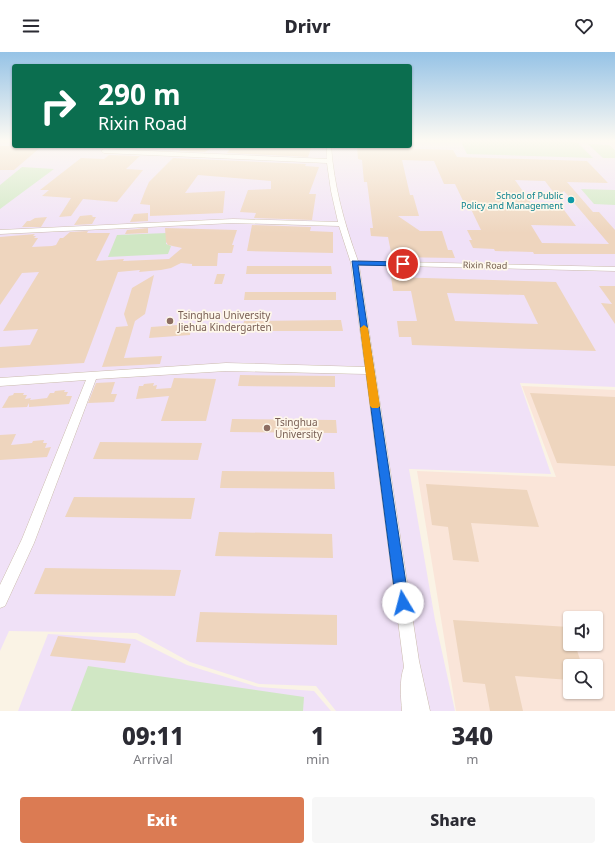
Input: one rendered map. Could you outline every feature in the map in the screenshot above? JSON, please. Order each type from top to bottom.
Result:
[{"type":"street","points":[[331,171],[340,224],[355,263],[411,661],[421,711]]},
{"type":"street","points":[[0,232],[233,221],[340,224]]},
{"type":"street","name":"Rixin Road","points":[[355,263],[615,269]]},
{"type":"street","points":[[0,382],[226,367],[370,370]]},
{"type":"street","points":[[0,601],[27,543],[92,377]]},
{"type":"street","points":[[411,661],[409,696],[411,711]]},
{"type":"shaded area","name":"Tsinghua University","points":[[0,171],[615,171],[615,387],[520,383],[551,474],[409,469],[435,620],[455,711],[336,711],[316,686],[259,684],[190,662],[137,633],[9,631],[0,651]]},
{"type":"shaded area","points":[[522,386],[615,390],[615,711],[456,711],[417,471],[556,477]]},
{"type":"shaded area","points":[[48,634],[135,639],[187,665],[258,687],[314,691],[331,711],[18,711]]},
{"type":"green space","points":[[17,171],[52,171],[0,209],[0,185]]},
{"type":"green space","points":[[581,189],[615,190],[615,205],[594,204]]},
{"type":"green space","points":[[167,233],[166,244],[171,246],[168,254],[108,257],[117,235]]},
{"type":"green space","points":[[88,666],[304,697],[303,711],[71,711]]},
{"type":"building","points":[[65,171],[142,171],[117,202],[83,199],[71,216],[59,217],[71,198],[42,196],[49,190],[40,190]]},
{"type":"building","points":[[160,171],[318,171],[309,194],[316,194],[312,220],[254,218],[256,213],[240,212],[248,190],[271,189],[271,181],[198,175],[185,193],[225,191],[223,213],[150,216],[150,205],[140,204],[149,182]]},
{"type":"building","points":[[363,171],[404,171],[410,195],[413,195],[419,216],[398,216],[420,231],[442,231],[448,250],[452,250],[455,258],[392,257],[388,237],[371,236],[370,228],[373,228],[367,182],[364,182]]},
{"type":"building","points":[[438,171],[596,171],[608,183],[567,182],[593,212],[599,212],[615,230],[615,254],[534,254],[533,252],[495,251],[494,249],[473,248],[469,240],[472,240],[467,230],[481,230],[470,207],[466,207],[455,184],[444,184]],"holes":[[[515,180],[545,181],[557,197],[564,191],[609,244],[542,243],[531,225],[576,226],[564,210],[536,210]]]},
{"type":"building","points":[[148,213],[148,221],[130,222],[134,214]]},
{"type":"building","points":[[80,216],[93,216],[92,217],[96,217],[92,224],[74,225]]},
{"type":"building","points":[[47,217],[41,227],[22,227],[27,221],[35,218]]},
{"type":"building","points":[[252,225],[311,227],[310,231],[333,232],[333,253],[247,251]]},
{"type":"building","points":[[148,228],[148,233],[125,234],[127,230]]},
{"type":"building","points":[[165,228],[237,230],[232,245],[234,245],[232,253],[218,253],[217,266],[192,266],[192,264],[181,263],[171,268],[161,270],[118,272],[84,363],[0,368],[0,347],[30,345],[38,329],[3,331],[39,272],[22,273],[0,305],[0,237],[35,234],[33,236],[36,236],[34,238],[38,238],[32,247],[56,245],[60,238],[63,238],[70,232],[88,231],[87,233],[110,233],[96,261],[124,259],[123,261],[169,259],[182,248],[168,245],[166,242]]},
{"type":"building","points":[[247,266],[331,266],[332,274],[246,274]]},
{"type":"building","points":[[217,274],[225,274],[222,284],[214,284]]},
{"type":"building","points":[[154,275],[145,314],[135,321],[124,358],[162,356],[160,364],[102,367],[116,327],[128,326],[124,314],[132,288]]},
{"type":"building","points":[[391,277],[556,282],[596,351],[412,345],[411,337],[399,337],[397,321],[417,321],[411,291],[393,291]],"holes":[[[447,293],[524,295],[538,324],[455,321]]]},
{"type":"building","points":[[599,286],[615,286],[615,324],[601,303],[612,304]]},
{"type":"building","points":[[245,292],[336,292],[336,300],[244,300]]},
{"type":"building","points":[[341,320],[343,331],[242,331],[244,321]]},
{"type":"building","points":[[191,324],[190,335],[149,338],[151,327]]},
{"type":"building","points":[[240,375],[335,376],[335,387],[238,386]]},
{"type":"building","points":[[174,378],[216,379],[206,421],[161,421],[169,396],[136,399],[139,386],[154,383],[153,386],[157,385],[156,389],[171,388]]},
{"type":"building","points":[[115,382],[111,394],[117,394],[114,402],[88,403],[96,383]]},
{"type":"building","points":[[65,390],[64,392],[68,392],[66,396],[72,396],[69,404],[29,407],[29,403],[27,407],[2,408],[9,396],[13,395],[14,393],[24,393],[23,395],[27,395],[25,399],[31,398],[30,400],[47,398],[50,393]]},
{"type":"building","points":[[530,393],[615,397],[615,466],[557,463]]},
{"type":"building","points":[[232,419],[336,420],[337,433],[230,432]]},
{"type":"building","points":[[16,434],[11,445],[44,440],[43,443],[47,443],[45,448],[51,447],[47,457],[0,460],[0,435]]},
{"type":"building","points":[[100,442],[202,443],[198,460],[93,459]]},
{"type":"building","points":[[222,471],[334,472],[335,489],[220,488]]},
{"type":"building","points":[[426,484],[527,490],[539,527],[471,523],[479,562],[453,560],[448,527],[432,525]]},
{"type":"building","points":[[74,497],[195,498],[191,519],[65,517]]},
{"type":"building","points":[[219,532],[332,534],[333,558],[215,556]]},
{"type":"building","points":[[45,568],[181,570],[175,596],[34,594]]},
{"type":"building","points":[[200,612],[337,615],[337,645],[196,642]]},
{"type":"building","points":[[453,620],[563,627],[563,651],[577,651],[580,659],[563,659],[563,679],[515,676],[523,711],[490,711],[485,684],[463,682]]},
{"type":"building","points":[[58,636],[131,644],[125,663],[50,656]]},
{"type":"slow traffic","points":[[364,328],[375,406]]},
{"type":"place","name":"School of Public Policy and Management","points":[[571,200]]},
{"type":"place","name":"Tsinghua University Jiehua Kindergarten","points":[[170,321]]},
{"type":"place","name":"Tsinghua University","points":[[267,428]]},
{"type":"route","points":[[403,264],[355,263],[403,603]]}]
